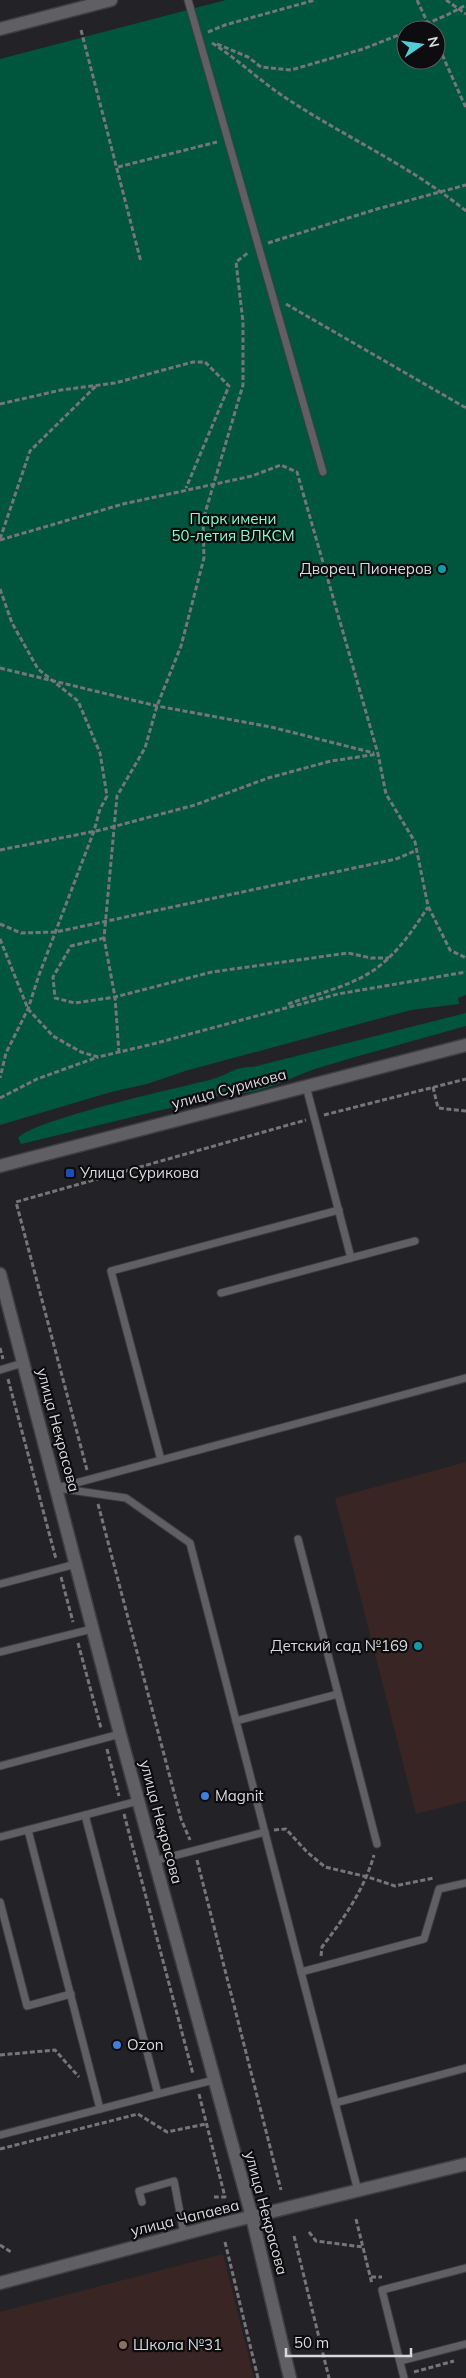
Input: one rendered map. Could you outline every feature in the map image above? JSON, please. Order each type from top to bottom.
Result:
[{"type":"street","points":[[0,29],[111,0]]},
{"type":"street","name":"улица Сурикова","points":[[0,1166],[466,1045]]},
{"type":"street","name":"улица Некрасова","points":[[0,1274],[5,1312],[23,1363],[154,1861],[252,2217],[290,2378]]},
{"type":"street","name":"улица Чапаева","points":[[0,2283],[184,2234],[466,2164]]},
{"type":"lane","points":[[188,0],[323,472]]},
{"type":"lane","points":[[306,1086],[351,1258]]},
{"type":"lane","points":[[161,1460],[111,1271],[338,1210]]},
{"type":"lane","points":[[221,1293],[415,1241]]},
{"type":"lane","points":[[3,1369],[23,1363]]},
{"type":"lane","points":[[57,1488],[466,1378]]},
{"type":"lane","points":[[57,1488],[126,1498],[190,1543],[358,2191]]},
{"type":"lane","points":[[298,1539],[377,1844]]},
{"type":"lane","points":[[0,1584],[76,1564]]},
{"type":"lane","points":[[0,1652],[92,1629]]},
{"type":"lane","points":[[236,1721],[338,1694]]},
{"type":"lane","points":[[0,1766],[120,1734]]},
{"type":"lane","points":[[0,1837],[138,1801]]},
{"type":"lane","points":[[85,1815],[158,2094]]},
{"type":"lane","points":[[28,1830],[100,2109]]},
{"type":"lane","points":[[154,1861],[264,1832]]},
{"type":"lane","points":[[301,1972],[424,1939],[439,1889],[466,1883]]},
{"type":"lane","points":[[0,1902],[27,2006],[71,1994]]},
{"type":"lane","points":[[335,2102],[466,2068]]},
{"type":"lane","points":[[0,2135],[214,2080]]},
{"type":"lane","points":[[142,2202],[139,2191],[174,2181],[184,2234]]},
{"type":"lane","points":[[404,2376],[382,2290],[466,2268]]},
{"type":"lane","points":[[400,2360],[466,2344]]},
{"type":"path","points":[[198,36],[225,25],[315,0]]},
{"type":"path","points":[[417,0],[427,20]]},
{"type":"path","points":[[446,0],[466,14]]},
{"type":"path","points":[[435,20],[466,5]]},
{"type":"path","points":[[81,30],[141,262]]},
{"type":"path","points":[[396,36],[363,49],[291,70],[261,67],[248,57],[208,40],[236,58],[288,99],[442,191],[466,211]]},
{"type":"path","points":[[446,63],[466,108]]},
{"type":"path","points":[[118,168],[228,139]]},
{"type":"path","points":[[119,1053],[115,997],[104,938],[113,826],[118,796],[145,748],[157,706],[181,646],[204,558],[203,520],[243,385],[242,322],[236,262],[258,246],[466,185]]},
{"type":"path","points":[[272,296],[466,408]]},
{"type":"path","points":[[0,404],[61,390],[115,383],[193,362],[204,362],[229,386],[186,489]]},
{"type":"path","points":[[0,540],[30,451],[97,385]]},
{"type":"path","points":[[0,540],[114,506],[252,476],[281,465],[297,472],[378,754],[386,794],[415,842],[428,906],[450,950],[466,958]]},
{"type":"path","points":[[0,589],[12,623],[38,669],[78,701],[100,753],[107,796],[100,809],[94,831],[28,1009],[6,1053],[0,1078]]},
{"type":"path","points":[[0,668],[157,706],[271,727],[378,754]]},
{"type":"path","points":[[0,850],[94,831],[195,805],[268,778],[330,761],[378,754]]},
{"type":"path","points":[[0,924],[21,932],[56,932],[396,859],[417,850]]},
{"type":"path","points":[[272,1010],[353,981],[373,971],[389,958],[410,934],[428,906]]},
{"type":"path","points":[[104,938],[71,946],[53,977],[54,998],[75,1003],[115,997],[212,972],[348,953],[371,958],[389,958]]},
{"type":"path","points":[[0,940],[28,1009],[53,1036],[81,1052],[98,1057]]},
{"type":"path","points":[[0,1098],[37,1079],[98,1057],[338,994],[466,972]]},
{"type":"path","points":[[89,1480],[16,1202],[314,1118],[466,1079]]},
{"type":"path","points":[[433,1087],[438,1108],[466,1111]]},
{"type":"path","points":[[0,1348],[3,1369],[59,1569],[225,2197],[214,2197]]},
{"type":"path","points":[[93,1494],[100,1508],[181,1819],[194,1850],[281,2190]]},
{"type":"path","points":[[290,1834],[325,1867],[368,1877],[395,1886],[410,1884]]},
{"type":"path","points":[[320,1967],[322,1946],[355,1900],[368,1877],[377,1844]]},
{"type":"path","points":[[0,2055],[55,2050],[97,2097]]},
{"type":"path","points":[[0,2149],[138,2114],[168,2132],[206,2124]]},
{"type":"path","points":[[308,2232],[316,2241],[363,2247]]},
{"type":"path","points":[[294,2236],[329,2378]]},
{"type":"path","points":[[225,2242],[258,2378]]},
{"type":"path","points":[[0,2245],[11,2252]]},
{"type":"path","points":[[404,2376],[457,2360]]},
{"type":"shaded area","points":[[466,1462],[466,1801],[416,1814],[335,1498]]},
{"type":"shaded area","name":"Школа №31","points":[[223,2254],[254,2378],[0,2378],[0,2312]]},
{"type":"green space","name":"Парк имени 50-летия ВЛКСМ","points":[[226,0],[466,0],[466,995],[458,998],[459,1004],[411,1010],[185,1071],[147,1084],[111,1092],[0,1125],[0,59]]},
{"type":"green space","points":[[466,1013],[466,1026],[318,1068],[274,1086],[252,1092],[227,1094],[21,1144],[18,1138],[30,1130],[78,1113],[213,1079],[236,1069],[253,1067]]},
{"type":"place","name":"Дворец Пионеров","points":[[442,569]]},
{"type":"place","name":"Улица Сурикова","points":[[70,1173]]},
{"type":"place","name":"Детский сад №169","points":[[418,1646]]},
{"type":"place","name":"Magnit","points":[[205,1796]]},
{"type":"place","name":"Ozon","points":[[117,2045]]},
{"type":"place","name":"Школа №31","points":[[123,2345]]}]
